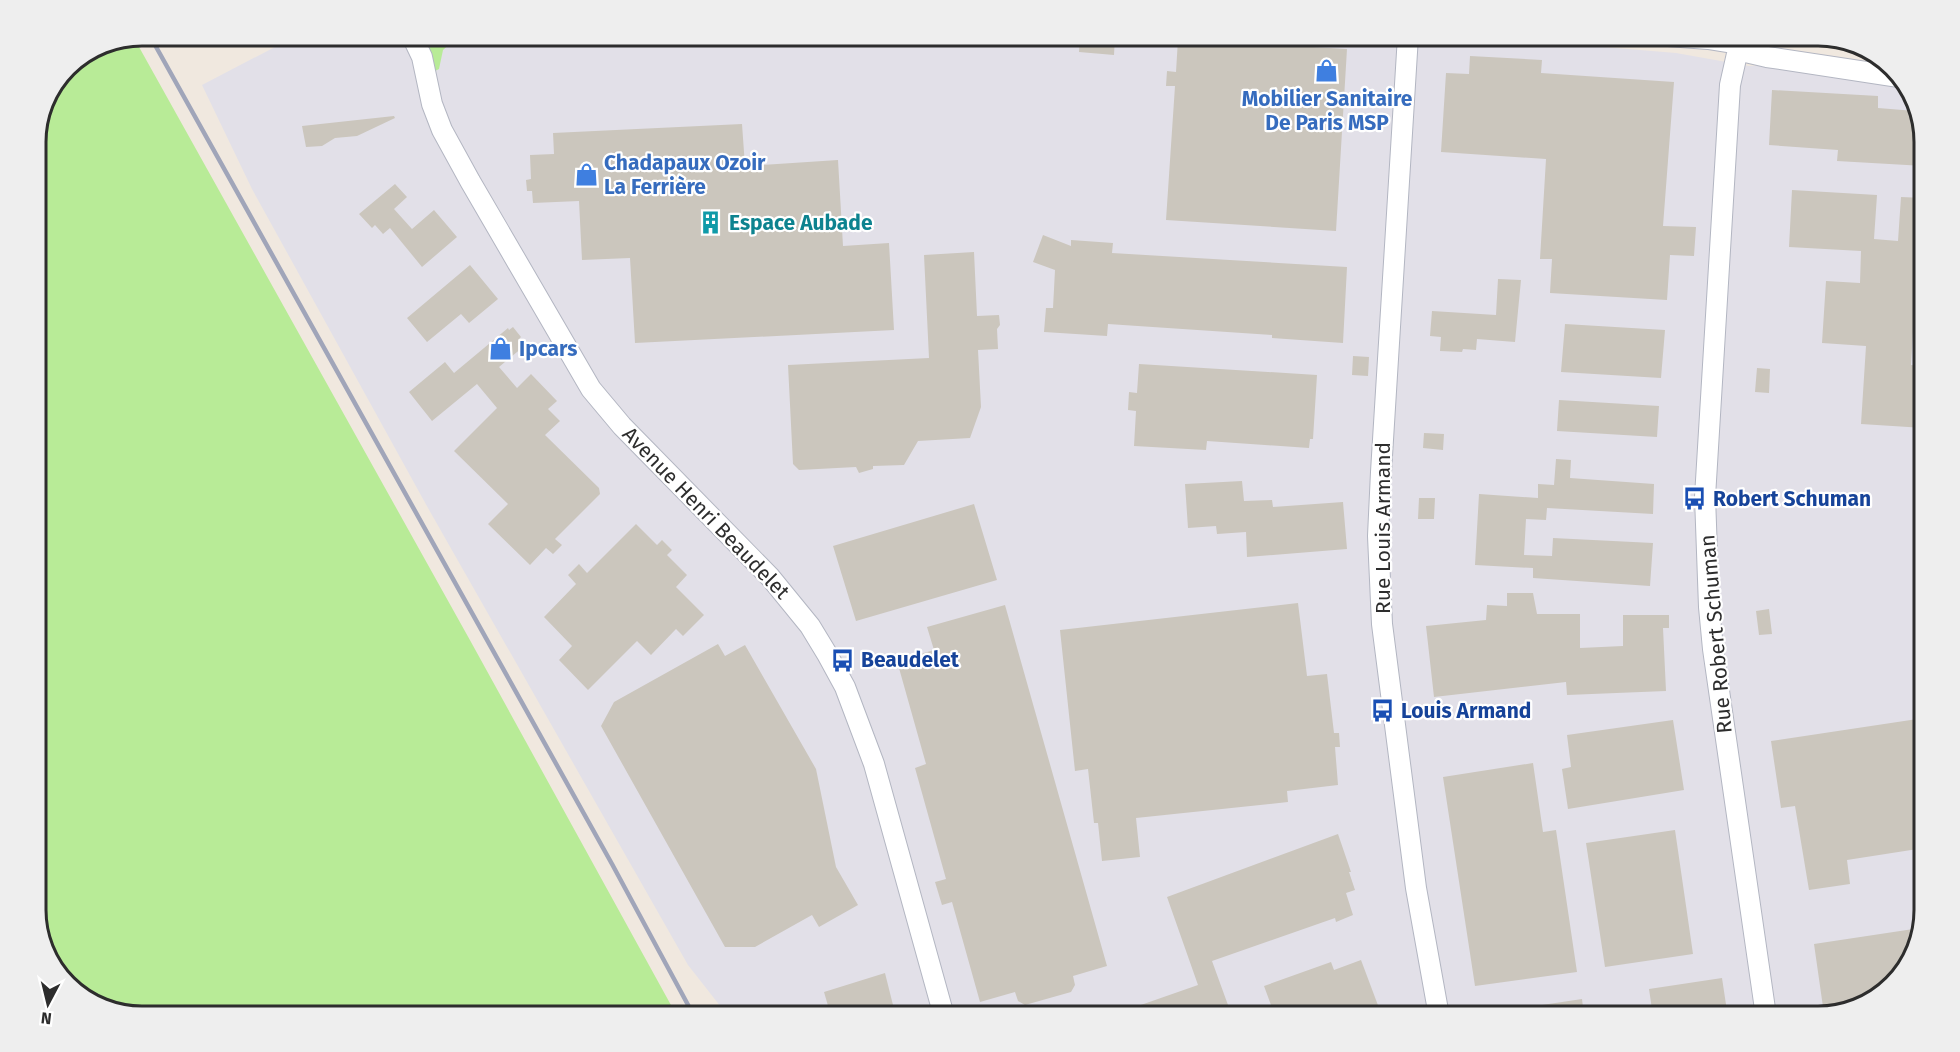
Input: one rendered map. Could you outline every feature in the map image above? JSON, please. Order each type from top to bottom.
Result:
[{"type":"street","name":"Avenue Henri Beaudelet","points":[[417,46],[422,57],[432,104],[442,130],[587,382],[622,426],[770,577],[810,626],[827,654],[845,687],[874,764],[941,1006]]},
{"type":"street","name":"Rue Louis Armand","points":[[1407,46],[1378,536],[1380,598],[1392,708],[1416,888],[1437,1006]]},
{"type":"street","name":"Rue Robert Schuman","points":[[1738,46],[1731,73],[1725,156],[1705,497],[1706,538],[1713,649],[1766,1006]]},
{"type":"street","points":[[1745,46],[1767,57],[1886,75]]},
{"type":"shaded area","points":[[277,46],[1594,46],[1676,53],[1749,66],[1766,65],[1896,87],[1904,100],[1912,124],[1913,136],[1914,910],[1913,922],[1904,952],[1894,968],[1866,993],[1842,1002],[1818,1006],[720,1006],[688,965],[428,508],[252,189],[202,85]]},
{"type":"green space","points":[[139,46],[671,1006],[142,1006],[124,1004],[100,996],[78,981],[78,974],[70,973],[56,952],[48,928],[47,916],[47,136],[54,106],[63,89],[75,75],[89,63],[106,54]]},
{"type":"green space","points":[[429,46],[447,46],[443,50],[439,69],[435,71]]},
{"type":"building","points":[[1079,46],[1114,46],[1114,55],[1079,52]]},
{"type":"building","points":[[1178,46],[1296,46],[1347,49],[1336,231],[1166,220],[1175,86],[1166,86],[1167,71],[1176,72]]},
{"type":"building","points":[[1470,56],[1542,60],[1541,73],[1674,82],[1663,226],[1696,227],[1694,256],[1670,255],[1667,300],[1550,293],[1552,259],[1540,259],[1546,159],[1441,152],[1446,73],[1469,74]]},
{"type":"building","points":[[1772,90],[1878,96],[1878,108],[1907,110],[1912,124],[1913,165],[1837,161],[1838,150],[1769,145]]},
{"type":"building","points":[[394,116],[395,118],[357,136],[335,138],[322,146],[306,147],[302,126]]},
{"type":"building","name":"Espace Aubade","points":[[742,124],[745,166],[838,160],[843,246],[889,243],[894,330],[635,343],[630,258],[582,260],[579,201],[533,203],[532,191],[527,191],[526,180],[531,179],[530,155],[554,154],[553,133]]},
{"type":"building","points":[[395,184],[407,197],[394,209],[412,229],[434,210],[457,237],[422,267],[390,228],[383,234],[375,225],[372,228],[359,214]]},
{"type":"building","points":[[1792,190],[1877,195],[1874,239],[1898,241],[1901,197],[1913,198],[1913,332],[1911,365],[1913,365],[1913,427],[1861,424],[1866,346],[1822,343],[1826,281],[1860,283],[1861,251],[1789,247]]},
{"type":"building","points":[[1043,235],[1071,246],[1071,240],[1113,243],[1112,253],[1347,267],[1343,343],[1272,338],[1272,335],[1108,324],[1107,336],[1044,332],[1046,308],[1053,308],[1055,270],[1033,262]]},
{"type":"building","points":[[974,252],[977,316],[999,315],[1000,325],[997,329],[998,349],[978,350],[981,407],[970,438],[918,441],[904,465],[873,466],[873,469],[859,473],[856,467],[799,470],[793,464],[788,365],[929,358],[924,255]]},
{"type":"building","points":[[470,265],[498,299],[469,323],[461,314],[427,342],[407,318]]},
{"type":"building","points":[[1498,279],[1521,280],[1515,342],[1477,339],[1476,350],[1440,351],[1441,337],[1430,336],[1432,311],[1496,315]]},
{"type":"building","points":[[1565,324],[1665,330],[1661,378],[1561,372]]},
{"type":"building","points":[[513,327],[521,337],[518,340],[523,347],[499,367],[517,388],[531,374],[557,401],[548,409],[560,421],[545,435],[599,488],[600,494],[555,539],[562,545],[553,554],[546,548],[530,565],[488,524],[508,504],[454,451],[497,408],[477,384],[432,421],[409,392],[445,362],[454,373],[508,328],[509,330]]},
{"type":"building","points":[[1353,356],[1369,357],[1368,376],[1352,375]]},
{"type":"building","points":[[1139,364],[1317,375],[1313,439],[1310,439],[1309,448],[1207,441],[1206,450],[1134,446],[1136,411],[1128,410],[1129,392],[1137,393]]},
{"type":"building","points":[[1757,368],[1770,369],[1769,393],[1755,392]]},
{"type":"building","points":[[1559,400],[1659,406],[1657,437],[1557,431]]},
{"type":"building","points":[[1424,433],[1444,434],[1443,450],[1423,448]]},
{"type":"building","points":[[1556,459],[1571,460],[1570,478],[1654,484],[1653,514],[1547,508],[1546,520],[1526,519],[1524,555],[1552,556],[1553,538],[1653,543],[1650,586],[1533,578],[1533,568],[1475,565],[1479,494],[1538,498],[1538,484],[1554,485]]},
{"type":"building","points":[[1242,481],[1244,501],[1272,500],[1273,507],[1343,502],[1347,549],[1247,557],[1246,532],[1217,534],[1216,526],[1188,528],[1185,484]]},
{"type":"building","points":[[1419,498],[1435,498],[1434,519],[1418,519]]},
{"type":"building","points":[[974,504],[997,580],[856,621],[833,546]]},
{"type":"building","points":[[636,524],[657,545],[662,540],[672,550],[667,555],[687,575],[676,587],[704,615],[683,636],[676,629],[651,655],[637,641],[588,690],[559,660],[572,646],[544,617],[576,584],[568,575],[579,564],[587,573]]},
{"type":"building","points":[[1507,593],[1533,593],[1537,614],[1580,614],[1580,648],[1623,646],[1623,615],[1669,615],[1669,628],[1663,628],[1666,691],[1567,695],[1566,682],[1434,697],[1426,626],[1486,620],[1487,605],[1507,606]]},
{"type":"building","points":[[1298,603],[1307,676],[1327,674],[1334,733],[1339,733],[1340,747],[1335,747],[1338,785],[1287,791],[1288,802],[1136,818],[1140,857],[1102,861],[1098,823],[1094,823],[1088,769],[1075,771],[1060,630]]},
{"type":"building","points":[[1005,605],[1107,966],[1073,976],[1075,985],[1071,992],[1025,1005],[1018,1001],[1015,992],[980,1002],[952,902],[942,905],[935,882],[946,879],[915,768],[926,764],[897,661],[934,650],[927,627]]},
{"type":"building","points":[[1769,609],[1772,634],[1759,635],[1756,611]]},
{"type":"building","points":[[718,644],[725,656],[745,645],[816,769],[836,867],[858,905],[819,927],[812,915],[755,947],[725,947],[601,726],[614,702]]},
{"type":"building","points":[[1673,720],[1684,790],[1568,809],[1562,769],[1571,767],[1567,735]]},
{"type":"building","points":[[1914,720],[1914,850],[1847,860],[1850,884],[1809,890],[1795,806],[1781,808],[1771,741]]},
{"type":"building","points":[[1533,763],[1543,832],[1556,830],[1577,972],[1475,986],[1443,777]]},
{"type":"building","points":[[1675,830],[1693,954],[1605,967],[1586,843]]},
{"type":"building","points":[[1338,834],[1355,890],[1346,893],[1353,915],[1336,922],[1335,918],[1212,961],[1228,1006],[1138,1006],[1198,985],[1167,897]]},
{"type":"building","points":[[1911,929],[1904,952],[1894,968],[1876,986],[1854,998],[1830,1005],[1823,1006],[1814,944]]},
{"type":"building","points":[[1361,960],[1378,1006],[1271,1006],[1264,986],[1331,962],[1334,970]]},
{"type":"building","points":[[885,973],[893,1005],[828,1006],[824,992]]},
{"type":"building","points":[[1722,978],[1726,1006],[1652,1006],[1649,989]]},
{"type":"building","points":[[1582,999],[1583,1006],[1535,1006]]},
{"type":"railway","points":[[156,46],[612,864],[689,1006]]},
{"type":"place","name":"Mobilier Sanitaire De Paris MSP","points":[[1327,71]]},
{"type":"place","name":"Chadapaux Ozoir La Ferrière","points":[[586,175]]},
{"type":"place","name":"Espace Aubade","points":[[711,223]]},
{"type":"place","name":"Ipcars","points":[[501,349]]},
{"type":"place","name":"Robert Schuman","points":[[1695,499]]},
{"type":"place","name":"Beaudelet","points":[[843,660]]},
{"type":"place","name":"Louis Armand","points":[[1383,711]]}]
